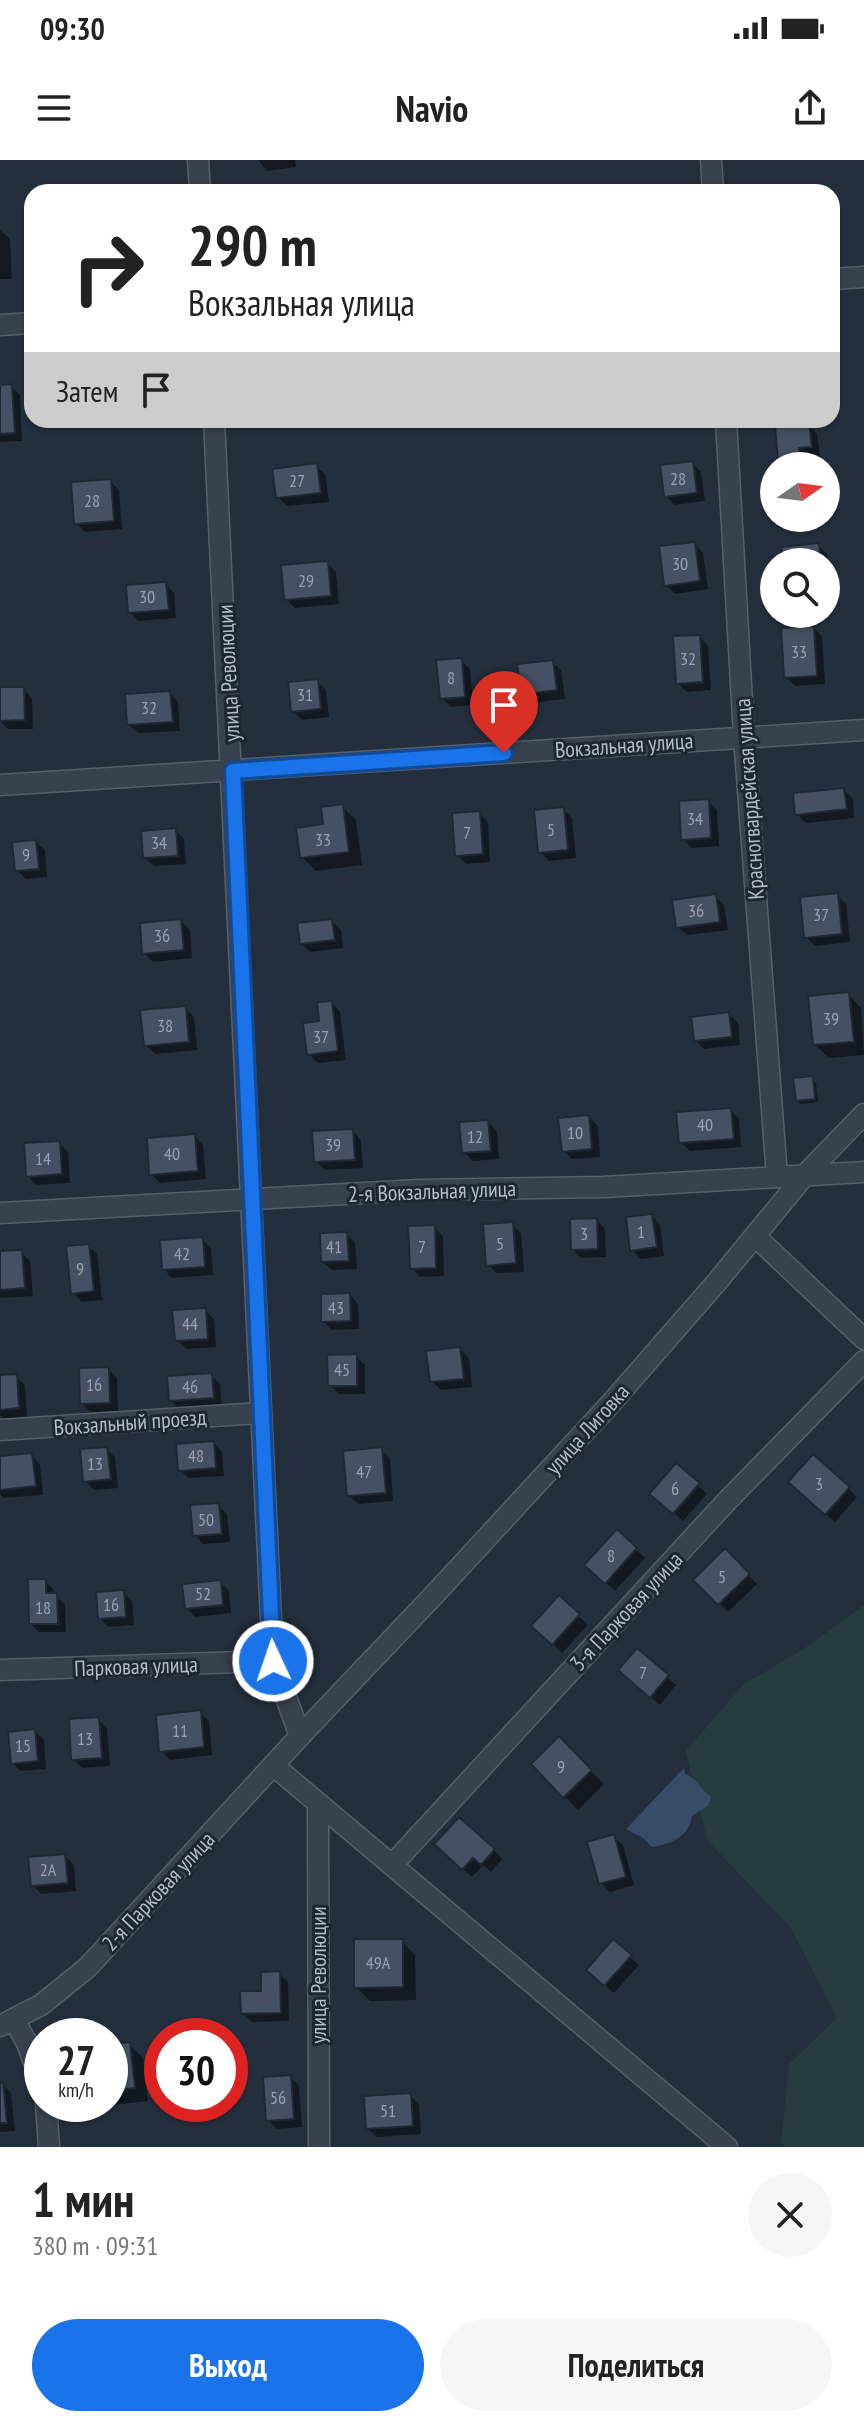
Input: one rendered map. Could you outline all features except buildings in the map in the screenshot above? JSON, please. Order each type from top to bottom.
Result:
[{"type":"street","points":[[198,160],[200,184]]},
{"type":"street","points":[[711,160],[712,184]]},
{"type":"street","points":[[840,278],[864,277]]},
{"type":"street","points":[[0,325],[24,324]]},
{"type":"street","name":"улица Революции","points":[[214,428],[273,1661],[300,1736]]},
{"type":"street","name":"Красногвардейская улица","points":[[726,428],[744,737],[777,1177]]},
{"type":"street","name":"Вокзальная улица","points":[[0,785],[864,730]]},
{"type":"street","name":"улица Лиговка","points":[[300,1736],[603,1412],[804,1176],[864,1114]]},
{"type":"street","name":"2-я Вокзальная улица","points":[[0,1213],[419,1190],[604,1187],[864,1172]]},
{"type":"street","points":[[755,1236],[864,1339]]},
{"type":"street","name":"3-я Парковая улица","points":[[392,1865],[726,1502],[864,1361]]},
{"type":"street","name":"Вокзальный проезд","points":[[0,1430],[260,1413]]},
{"type":"street","name":"Парковая улица","points":[[0,1670],[273,1661]]},
{"type":"street","name":"2-я Парковая улица","points":[[7,2023],[59,1992],[88,1967],[300,1736]]},
{"type":"street","points":[[274,1766],[727,2147]]},
{"type":"street","name":"улица Революции","points":[[318,1803],[319,2147]]},
{"type":"street","points":[[7,2023],[24,2040]]},
{"type":"street","points":[[47,2122],[49,2147]]},
{"type":"green space","points":[[864,1605],[864,2147],[785,2147],[781,2142],[789,2064],[837,2018],[791,1928],[707,1840],[686,1751],[743,1685],[805,1648]]},
{"type":"water","points":[[684,1768],[685,1774],[711,1797],[708,1806],[692,1816],[687,1829],[678,1838],[652,1847],[626,1829]]},
{"type":"route","points":[[273,1661],[233,771],[504,753]]}]
